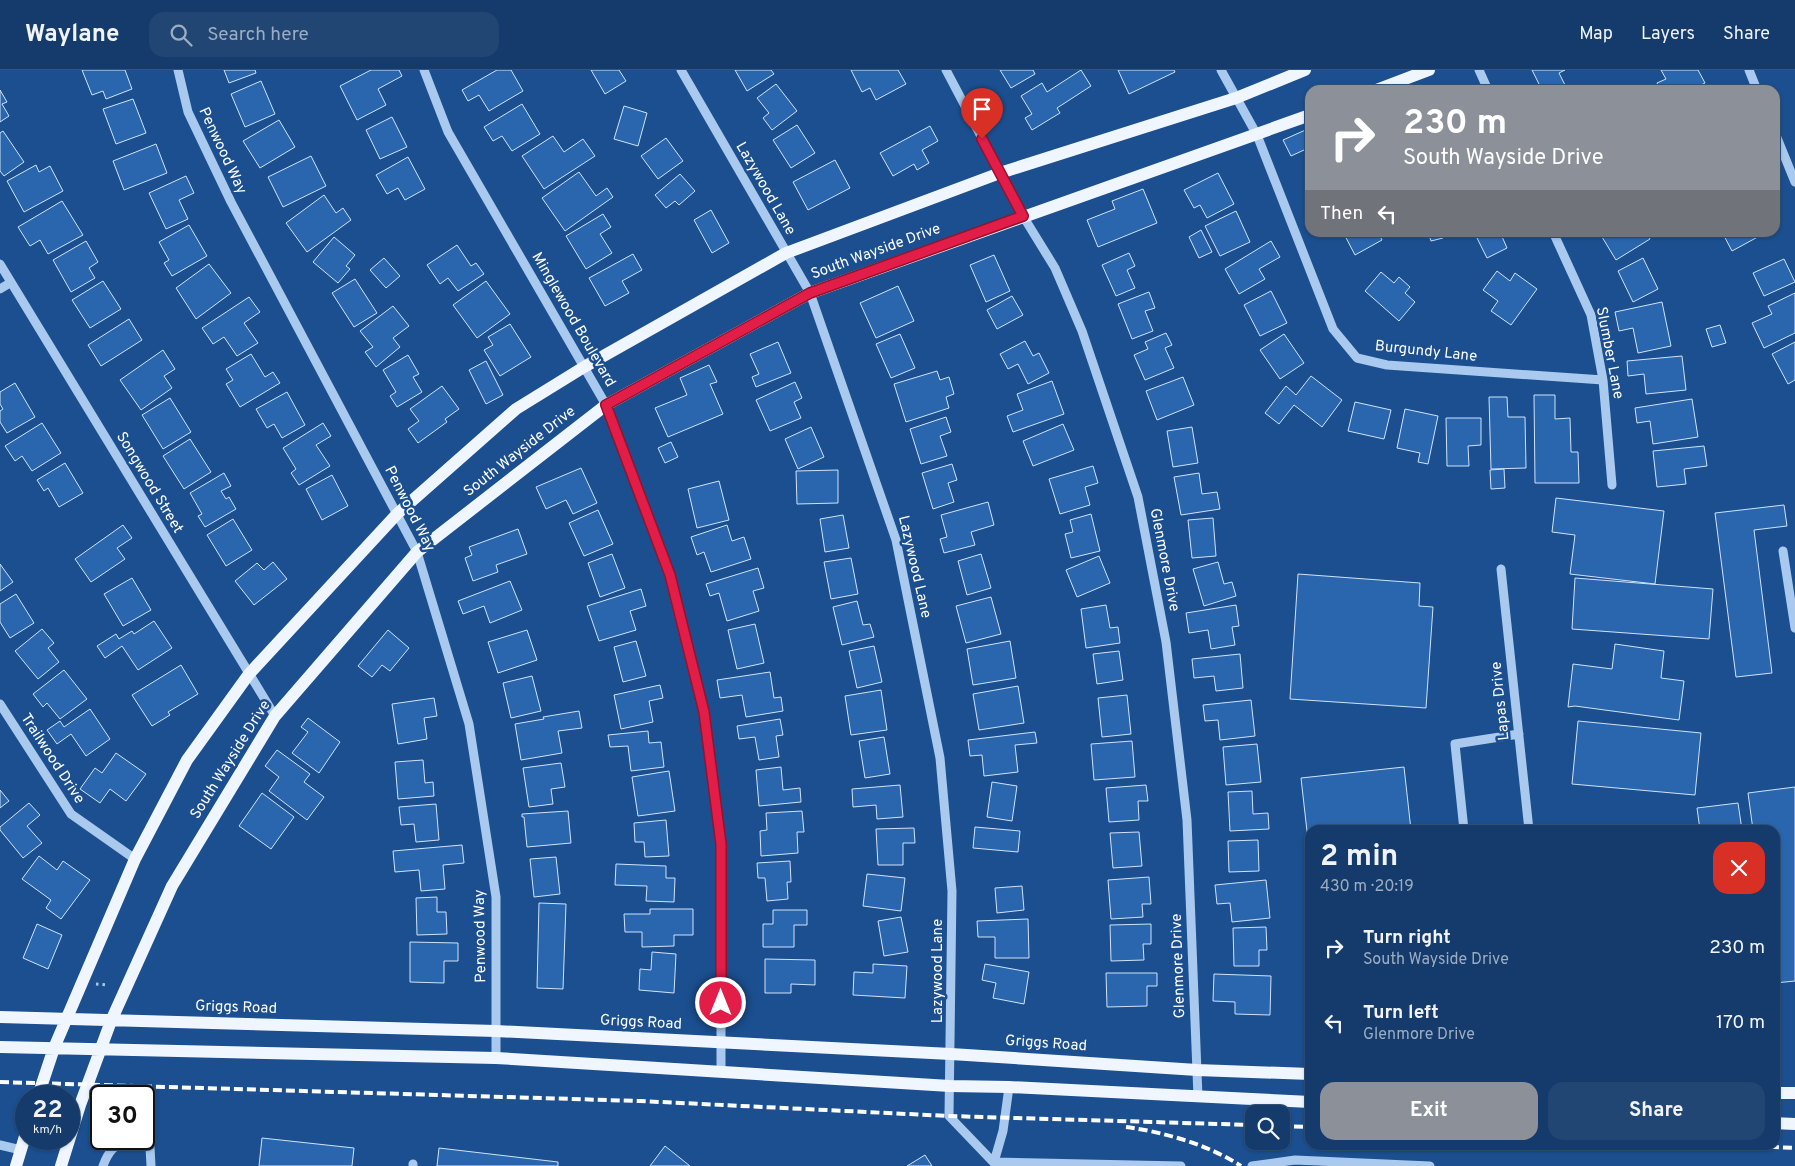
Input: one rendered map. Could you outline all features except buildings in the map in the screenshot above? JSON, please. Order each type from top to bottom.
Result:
[{"type":"main road","name":"South Wayside Drive","points":[[42,1085],[54,1048],[135,859],[187,760],[249,674],[397,514],[516,409],[584,367],[786,253],[1000,173],[1236,98],[1305,70]]},
{"type":"main road","points":[[1389,85],[1428,70]]},
{"type":"main road","name":"South Wayside Drive","points":[[61,1166],[80,1105],[111,1020],[172,886],[275,716],[417,552],[606,405],[810,293],[1305,117]]},
{"type":"main road","name":"Griggs Road","points":[[0,1017],[496,1031],[951,1054],[1197,1070],[1305,1074]]},
{"type":"main road","points":[[0,1047],[496,1058],[950,1086],[1008,1087],[1305,1102]]},
{"type":"main road","points":[[1780,1093],[1795,1093]]},
{"type":"main road","points":[[1780,1123],[1795,1124]]},
{"type":"main road","points":[[16,1166],[21,1150]]},
{"type":"street","name":"Penwood Way","points":[[178,70],[188,112],[230,202],[417,552],[469,724],[496,897],[496,1058]]},
{"type":"street","name":"Minglewood Boulevard","points":[[424,70],[448,132],[606,405],[670,575],[704,712],[721,844],[721,1071]]},
{"type":"street","name":"Lazywood Lane","points":[[681,70],[810,293],[896,540],[940,758],[952,891],[950,1116],[996,1164]]},
{"type":"street","name":"Glenmore Drive","points":[[946,70],[1023,216],[1055,268],[1082,331],[1138,497],[1166,642],[1187,820],[1198,1097]]},
{"type":"street","name":"Burgundy Lane","points":[[1222,70],[1257,135],[1333,329],[1357,358],[1387,365],[1602,380]]},
{"type":"street","points":[[1478,70],[1486,85]]},
{"type":"street","points":[[1749,70],[1755,85]]},
{"type":"street","points":[[1780,145],[1795,182]]},
{"type":"street","name":"Slumber Lane","points":[[1555,237],[1590,314],[1602,380],[1612,485]]},
{"type":"street","name":"Songwood Street","points":[[0,264],[275,716]]},
{"type":"street","points":[[0,289],[10,282]]},
{"type":"street","points":[[1783,551],[1795,628]]},
{"type":"street","name":"Lapas Drive","points":[[1501,569],[1528,825]]},
{"type":"street","name":"Trailwood Drive","points":[[0,704],[71,814],[135,859]]},
{"type":"street","points":[[1463,825],[1455,744],[1519,734]]},
{"type":"street","points":[[1008,1087],[1004,1131],[996,1164],[1182,1166]]},
{"type":"street","points":[[0,1145],[15,1149]]},
{"type":"street","points":[[103,1166],[107,1155],[112,1150]]},
{"type":"street","points":[[150,1150],[151,1166]]},
{"type":"street","points":[[1252,1166],[1295,1160],[1430,1166]]},
{"type":"path","points":[[93,984],[109,985]]},
{"type":"railway","points":[[0,1082],[640,1101],[949,1116],[1245,1125]]},
{"type":"railway","points":[[1290,1126],[1305,1127]]},
{"type":"railway","points":[[1126,1127],[1186,1140],[1228,1158],[1241,1166]]},
{"type":"railway","points":[[1780,1147],[1795,1148]]},
{"type":"route","points":[[721,1003],[721,844],[704,712],[670,575],[606,405],[810,293],[1023,216],[982,139]]}]
